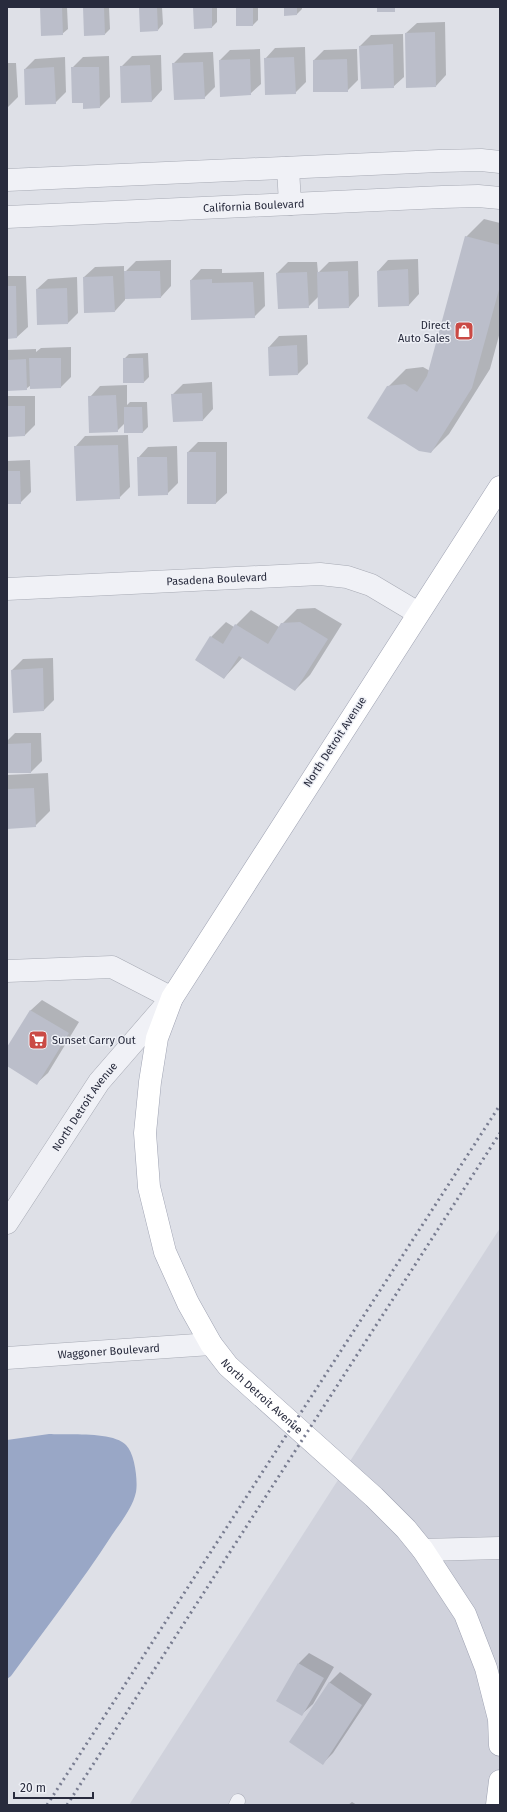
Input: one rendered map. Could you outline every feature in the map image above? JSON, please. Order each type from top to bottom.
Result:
[{"type":"main road","name":"North Detroit Avenue","points":[[498,494],[418,613],[172,998],[157,1038],[150,1082],[145,1133],[148,1187],[165,1252],[188,1303],[211,1344],[228,1366],[374,1497],[406,1529],[423,1550],[465,1614],[486,1668],[498,1719],[500,1745]]},
{"type":"main road","points":[[497,1805],[500,1781]]},
{"type":"street","points":[[7,180],[446,160],[481,160],[500,162]]},
{"type":"street","points":[[288,168],[290,204]]},
{"type":"street","name":"California Boulevard","points":[[7,217],[442,196],[478,196],[500,198]]},
{"type":"street","name":"Pasadena Boulevard","points":[[7,589],[320,574],[347,577],[371,585],[418,613]]},
{"type":"street","points":[[7,971],[112,967],[172,998]]},
{"type":"street","name":"North Detroit Avenue","points":[[7,1223],[99,1082],[172,998]]},
{"type":"street","name":"Waggoner Boulevard","points":[[7,1358],[211,1344]]},
{"type":"street","points":[[423,1550],[500,1548]]},
{"type":"shaded area","points":[[500,1228],[500,1805],[129,1805]]},
{"type":"water","points":[[49,1434],[101,1436],[120,1441],[126,1445],[134,1461],[137,1481],[136,1492],[126,1514],[88,1571],[11,1676],[7,1679],[7,1440]]},
{"type":"building","points":[[40,7],[62,7],[63,35],[41,36]]},
{"type":"building","points":[[83,7],[104,7],[105,35],[84,36]]},
{"type":"building","points":[[139,7],[157,7],[158,31],[140,32]]},
{"type":"building","points":[[193,7],[212,7],[212,28],[194,29]]},
{"type":"building","points":[[236,7],[253,7],[253,26],[236,26]]},
{"type":"building","points":[[284,7],[297,7],[297,15],[284,16]]},
{"type":"building","points":[[377,7],[395,7],[395,12],[377,12]]},
{"type":"building","points":[[435,32],[436,87],[406,88],[405,33]]},
{"type":"building","points":[[393,44],[394,88],[361,89],[359,46]]},
{"type":"building","points":[[294,57],[296,94],[265,95],[264,58]]},
{"type":"building","points":[[250,59],[251,95],[220,97],[219,60]]},
{"type":"building","points":[[347,59],[348,92],[313,92],[313,60]]},
{"type":"building","points":[[203,62],[205,99],[174,100],[172,63]]},
{"type":"building","points":[[150,65],[152,102],[121,103],[120,66]]},
{"type":"building","points":[[54,67],[56,104],[25,105],[24,69]]},
{"type":"building","points":[[71,67],[99,67],[100,108],[83,109],[83,103],[72,103]]},
{"type":"building","name":"Direct Auto Sales","points":[[465,236],[500,245],[500,286],[472,388],[431,453],[419,451],[367,418],[387,386],[405,384],[417,392],[427,376]]},
{"type":"building","points":[[408,269],[409,306],[378,307],[377,271]]},
{"type":"building","points":[[124,271],[160,271],[161,298],[125,299]]},
{"type":"building","points":[[348,271],[349,308],[318,309],[317,272]]},
{"type":"building","points":[[307,272],[309,308],[278,309],[276,273]]},
{"type":"building","points":[[113,276],[115,312],[84,313],[83,277]]},
{"type":"building","points":[[212,279],[212,283],[253,282],[255,318],[191,320],[190,280]]},
{"type":"building","points":[[7,286],[16,286],[17,338],[7,339]]},
{"type":"building","points":[[67,288],[68,324],[37,325],[36,289]]},
{"type":"building","points":[[297,345],[298,375],[269,376],[268,347]]},
{"type":"building","points":[[29,358],[61,358],[61,388],[30,389]]},
{"type":"building","points":[[123,358],[143,358],[144,383],[123,383]]},
{"type":"building","points":[[26,359],[27,390],[7,391],[7,360]]},
{"type":"building","points":[[202,393],[203,421],[173,422],[171,394]]},
{"type":"building","points":[[116,395],[118,432],[89,433],[88,396]]},
{"type":"building","points":[[7,406],[25,406],[25,436],[7,437]]},
{"type":"building","points":[[124,407],[142,407],[143,433],[124,433]]},
{"type":"building","points":[[118,445],[120,499],[76,501],[74,446]]},
{"type":"building","points":[[187,452],[216,452],[216,504],[187,504]]},
{"type":"building","points":[[137,457],[167,457],[168,495],[138,496]]},
{"type":"building","points":[[7,471],[20,471],[21,504],[7,504]]},
{"type":"building","points":[[300,622],[328,639],[295,691],[239,656],[224,679],[195,660],[210,636],[223,644],[235,624],[268,644],[281,623]]},
{"type":"building","points":[[43,668],[44,711],[13,713],[11,670]]},
{"type":"building","points":[[31,743],[31,773],[7,773],[7,744]]},
{"type":"building","points":[[34,788],[36,827],[7,829],[7,789]]},
{"type":"building","name":"Sunset Carry Out","points":[[30,1010],[69,1033],[37,1085],[7,1066],[7,1047]]},
{"type":"building","points":[[298,1663],[324,1678],[302,1716],[276,1701]]},
{"type":"building","points":[[329,1682],[362,1705],[323,1765],[289,1742]]},
{"type":"railway","points":[[47,1805],[500,1105]]},
{"type":"railway","points":[[67,1805],[500,1133]]},
{"type":"place","name":"Direct Auto Sales","points":[[464,331]]},
{"type":"place","name":"Sunset Carry Out","points":[[38,1040]]}]
